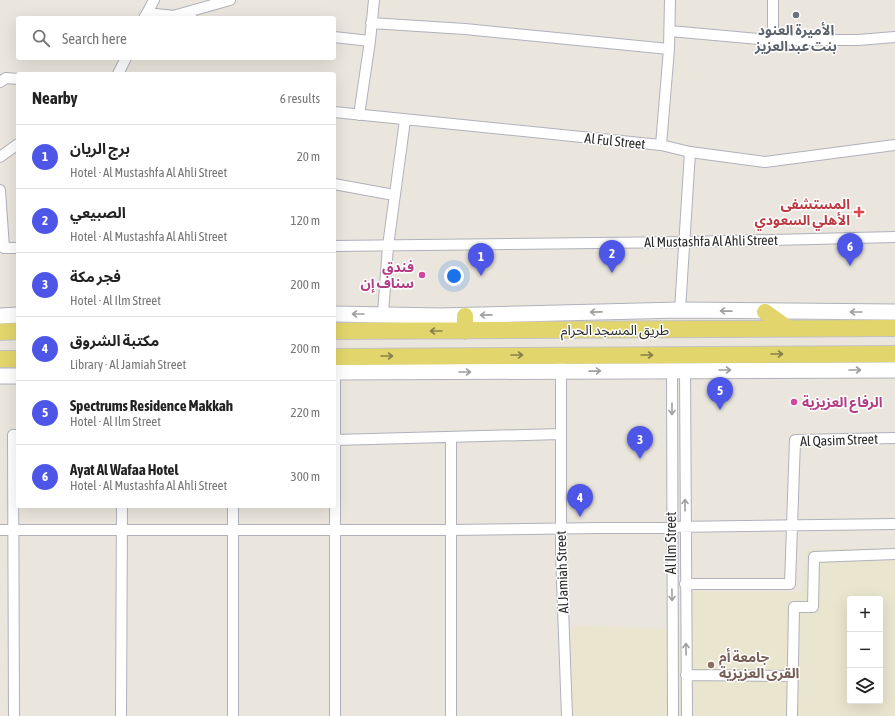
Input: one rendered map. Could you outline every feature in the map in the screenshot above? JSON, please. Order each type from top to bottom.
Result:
[{"type":"main road","points":[[765,312],[789,329]]},
{"type":"main road","name":"طريق المسجد الحرام","points":[[336,331],[465,323],[690,330],[895,328]]},
{"type":"main road","points":[[561,355],[567,345],[580,337],[672,337],[690,330]]},
{"type":"main road","points":[[0,332],[16,331]]},
{"type":"main road","name":"طريق المسجد الحرام","points":[[336,357],[363,364],[561,355],[895,354]]},
{"type":"main road","points":[[0,359],[16,359]]},
{"type":"street","points":[[154,0],[145,15],[174,16],[230,0]]},
{"type":"street","points":[[360,115],[374,0]]},
{"type":"street","points":[[661,145],[669,49],[670,0]]},
{"type":"street","points":[[773,0],[773,40]]},
{"type":"street","points":[[371,23],[465,29],[669,49]]},
{"type":"street","points":[[670,31],[773,40],[858,40],[895,38]]},
{"type":"street","points":[[336,36],[370,41]]},
{"type":"street","points":[[119,72],[125,60]]},
{"type":"street","points":[[0,82],[6,78],[16,79]]},
{"type":"street","name":"Al Ful Street","points":[[336,112],[661,145],[690,152],[765,162],[895,145]]},
{"type":"street","points":[[383,314],[388,246],[405,120]]},
{"type":"street","points":[[0,157],[16,145]]},
{"type":"street","points":[[680,310],[690,152]]},
{"type":"street","points":[[336,184],[394,195]]},
{"type":"street","points":[[0,190],[2,248],[16,248]]},
{"type":"street","name":"Al Mustashfa Al Ahli Street","points":[[336,246],[685,242],[895,237]]},
{"type":"street","points":[[336,314],[383,314],[465,323],[680,310],[765,312],[895,312]]},
{"type":"street","points":[[0,316],[16,315]]},
{"type":"street","name":"Al Jamiah Street","points":[[561,355],[561,528],[567,716]]},
{"type":"street","points":[[336,371],[363,364],[561,372],[678,370],[895,370]]},
{"type":"street","name":"Al Ilm Street","points":[[678,370],[685,527],[687,716]]},
{"type":"street","name":"Al Ilm Street","points":[[673,716],[671,527],[678,370]]},
{"type":"street","points":[[0,376],[16,376]]},
{"type":"street","points":[[336,440],[561,434]]},
{"type":"street","points":[[14,716],[13,435],[16,435]]},
{"type":"street","points":[[451,716],[452,437]]},
{"type":"street","name":"Al Qasim Street","points":[[792,525],[794,440],[895,438]]},
{"type":"street","points":[[121,716],[122,508]]},
{"type":"street","points":[[233,508],[233,716]]},
{"type":"street","points":[[335,508],[335,716]]},
{"type":"street","points":[[0,530],[451,530],[895,524]]},
{"type":"street","points":[[685,584],[790,584],[792,525]]},
{"type":"street","points":[[792,716],[794,676],[794,607],[813,607],[814,557],[895,554]]},
{"type":"street","points":[[686,675],[794,676]]},
{"type":"shaded area","name":"جامعة أم القرى العزيزية","points":[[895,548],[895,716],[572,716],[571,626],[692,630],[691,591],[802,592],[807,549]]},
{"type":"place","name":"الأميرة العنود بنت عبدالعزيز","points":[[796,15]]},
{"type":"place","name":"المستشفى الأهلي السعودي","points":[[859,212]]},
{"type":"place","name":"Ayat Al Wafaa Hotel","points":[[850,266]]},
{"type":"place","name":"الصبيعي","points":[[612,273]]},
{"type":"place","name":"فندق سناف إن","points":[[422,275]]},
{"type":"place","name":"برج الريان","points":[[481,276]]},
{"type":"place","name":"الرفاع العزيزية","points":[[794,402]]},
{"type":"place","name":"Spectrums Residence Makkah","points":[[720,410]]},
{"type":"place","name":"فجر مكة","points":[[640,459]]},
{"type":"place","name":"مكتبة الشروق","points":[[580,517]]},
{"type":"place","name":"جامعة أم القرى العزيزية","points":[[711,665]]}]
